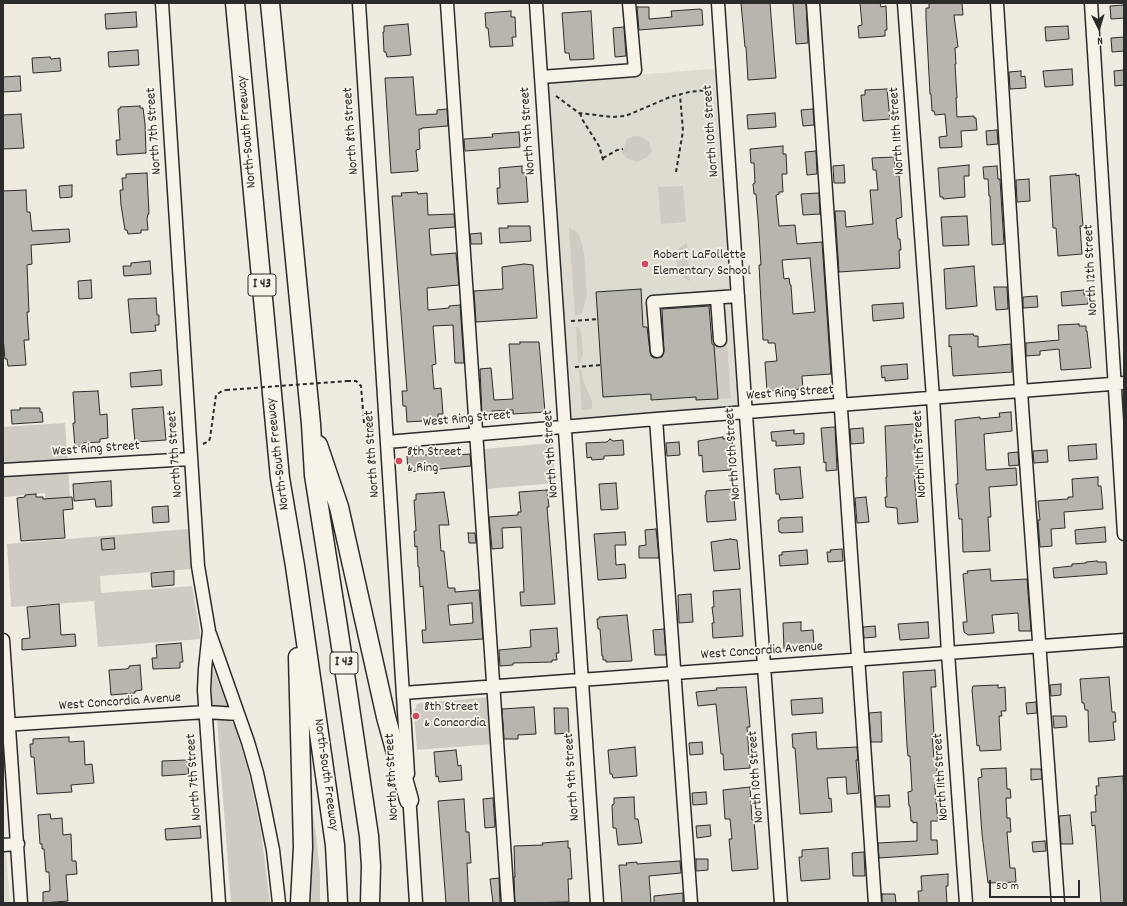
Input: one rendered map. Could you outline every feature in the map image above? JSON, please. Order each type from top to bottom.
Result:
[{"type":"highway","name":"North-South Freeway","points":[[235,3],[280,478],[295,566],[335,845],[338,903]]},
{"type":"highway","name":"I 43","points":[[270,3],[311,424],[314,475],[338,627],[368,836],[370,903]]},
{"type":"highway","points":[[311,424],[339,507],[386,716],[409,800]]},
{"type":"highway","points":[[295,566],[303,846],[300,903]]},
{"type":"street","name":"North 7th Street","points":[[162,3],[198,566],[209,631],[204,690],[219,903]]},
{"type":"street","name":"North 8th Street","points":[[359,3],[416,903]]},
{"type":"street","points":[[448,3],[508,903]]},
{"type":"street","name":"North 9th Street","points":[[536,3],[597,903]]},
{"type":"street","points":[[541,77],[635,70],[630,3]]},
{"type":"street","name":"North 10th Street","points":[[718,3],[781,903]]},
{"type":"street","points":[[813,3],[842,405],[857,659],[874,903]]},
{"type":"street","name":"North 11th Street","points":[[904,3],[933,398],[948,653],[966,903]]},
{"type":"street","points":[[997,3],[1021,391],[1058,903]]},
{"type":"street","name":"North 12th Street","points":[[1091,3],[1119,384],[1124,534]]},
{"type":"street","points":[[657,351],[654,302],[738,296]]},
{"type":"street","points":[[717,298],[720,340]]},
{"type":"street","name":"West Ring Street","points":[[387,442],[565,426],[1119,384]]},
{"type":"street","points":[[656,419],[691,903]]},
{"type":"street","name":"West Ring Street","points":[[3,470],[191,459]]},
{"type":"street","points":[[209,631],[248,742],[264,805],[279,903]]},
{"type":"street","points":[[3,640],[6,725],[18,844],[21,903]]},
{"type":"street","name":"West Concordia Avenue","points":[[403,693],[1124,640]]},
{"type":"street","name":"West Concordia Avenue","points":[[6,725],[206,712],[238,714]]},
{"type":"street","points":[[3,845],[18,844]]},
{"type":"path","points":[[556,96],[580,113],[602,117],[624,116],[664,99],[689,92],[707,90],[714,85]]},
{"type":"path","points":[[676,172],[684,131],[680,95]]},
{"type":"path","points":[[580,113],[582,119],[599,146],[604,163]]},
{"type":"path","points":[[603,158],[617,150],[623,149]]},
{"type":"path","points":[[571,321],[598,319]]},
{"type":"path","points":[[575,367],[601,365]]},
{"type":"path","points":[[202,444],[209,441],[216,395],[222,391],[346,381],[356,381],[361,386],[364,423],[368,429],[377,431]]},
{"type":"shaded area","name":"Robert LaFollette Elementary School","points":[[723,68],[746,413],[565,426],[541,77],[636,75]]},
{"type":"shaded area","points":[[634,136],[642,137],[649,142],[652,151],[647,157],[638,162],[626,158],[622,153],[627,139]]},
{"type":"shaded area","points":[[683,186],[686,222],[661,224],[658,187]]},
{"type":"shaded area","points":[[569,228],[579,234],[584,252],[587,295],[582,313],[580,315],[575,315]]},
{"type":"shaded area","points":[[687,243],[690,281],[684,278],[680,273],[676,260],[679,248]]},
{"type":"shaded area","points":[[576,327],[580,328],[581,331],[583,354],[580,363],[578,363]]},
{"type":"shaded area","points":[[714,343],[727,343],[731,398],[718,399]]},
{"type":"shaded area","points":[[579,369],[581,369],[584,383],[592,401],[592,409],[582,410]]},
{"type":"shaded area","points":[[65,423],[71,510],[46,511],[45,493],[3,497],[3,427]]},
{"type":"shaded area","points":[[553,443],[555,483],[486,489],[483,449]]},
{"type":"shaded area","points":[[188,529],[191,569],[100,576],[101,593],[192,586],[201,639],[98,647],[94,601],[11,607],[7,544]]},
{"type":"shaded area","points":[[213,668],[227,705],[225,708],[214,708],[212,706]]},
{"type":"shaded area","points":[[492,697],[494,744],[417,750],[414,712],[417,704]]},
{"type":"shaded area","points":[[223,718],[234,724],[247,766],[261,831],[270,903],[231,903],[217,720]]},
{"type":"shaded area","points":[[310,795],[320,874],[320,903],[304,903]]},
{"type":"shaded area","points":[[4,828],[10,903],[3,903]]},
{"type":"building","points":[[741,3],[770,3],[776,78],[748,80]]},
{"type":"building","points":[[793,3],[806,3],[808,43],[796,44]]},
{"type":"building","points":[[860,3],[880,3],[881,7],[886,6],[887,30],[885,30],[885,36],[859,38],[858,26],[862,25]]},
{"type":"building","points":[[929,3],[962,3],[963,15],[954,15],[958,47],[955,48],[957,117],[974,116],[974,118],[976,118],[977,130],[961,131],[962,147],[940,148],[939,137],[947,136],[945,114],[935,115],[934,111],[932,111],[926,19],[926,8],[929,8]]},
{"type":"building","points":[[1124,5],[1124,18],[1111,19],[1110,6]]},
{"type":"building","points":[[637,7],[649,7],[649,19],[672,17],[671,11],[700,9],[702,10],[703,25],[639,30]]},
{"type":"building","points":[[511,11],[511,17],[515,17],[516,37],[512,37],[513,46],[490,47],[485,13]]},
{"type":"building","points":[[591,11],[594,59],[570,60],[569,53],[565,53],[562,13]]},
{"type":"building","points":[[136,12],[137,27],[106,29],[105,14]]},
{"type":"building","points":[[408,24],[411,55],[387,57],[386,52],[384,52],[384,26]]},
{"type":"building","points":[[1068,26],[1069,39],[1046,41],[1045,27]]},
{"type":"building","points":[[624,27],[626,56],[615,57],[613,28]]},
{"type":"building","points":[[1124,37],[1124,51],[1112,52],[1111,38]]},
{"type":"building","points":[[138,50],[139,65],[109,67],[108,52]]},
{"type":"building","points":[[50,57],[51,59],[60,58],[61,71],[33,73],[32,58]]},
{"type":"building","points":[[1072,69],[1073,85],[1045,87],[1043,71]]},
{"type":"building","points":[[1124,70],[1124,85],[1115,86],[1114,71]]},
{"type":"building","points":[[1021,71],[1021,77],[1025,76],[1026,88],[1010,89],[1009,72]]},
{"type":"building","points":[[20,76],[21,91],[3,92],[3,77]]},
{"type":"building","points":[[413,77],[416,115],[437,114],[437,110],[447,109],[448,126],[419,129],[420,149],[416,150],[418,171],[391,173],[385,78]]},
{"type":"building","points":[[887,89],[890,119],[863,121],[861,95],[865,95],[865,90]]},
{"type":"building","points":[[140,106],[140,108],[143,108],[146,153],[117,155],[116,140],[120,140],[118,109],[120,109],[120,107]]},
{"type":"building","points":[[813,109],[814,125],[803,126],[801,110]]},
{"type":"building","points":[[775,113],[776,127],[748,129],[747,115]]},
{"type":"building","points":[[21,114],[24,148],[3,149],[3,115]]},
{"type":"building","points":[[997,130],[998,144],[987,145],[986,131]]},
{"type":"building","points":[[519,132],[520,147],[465,151],[464,139],[493,137],[492,134]]},
{"type":"building","points":[[783,146],[783,154],[786,154],[787,174],[782,174],[783,192],[779,192],[779,194],[776,195],[779,226],[795,225],[797,244],[822,242],[831,374],[802,376],[803,389],[767,391],[765,362],[777,361],[775,343],[768,343],[768,340],[763,340],[758,218],[756,194],[754,194],[753,184],[755,183],[754,163],[751,163],[750,149]],"holes":[[[810,258],[815,312],[793,314],[791,285],[789,278],[784,279],[782,260]]]},
{"type":"building","points":[[816,151],[817,174],[807,175],[805,152]]},
{"type":"building","points":[[894,157],[896,176],[899,175],[902,217],[896,219],[898,239],[900,239],[901,250],[899,250],[900,268],[839,272],[835,211],[845,211],[846,227],[873,224],[870,190],[878,190],[876,170],[873,170],[872,158]]},
{"type":"building","points":[[844,165],[845,183],[834,183],[833,166]]},
{"type":"building","points":[[969,165],[969,176],[964,176],[965,197],[943,199],[943,197],[940,197],[938,168]]},
{"type":"building","points":[[522,166],[522,173],[526,173],[528,202],[498,204],[497,188],[500,188],[499,168]]},
{"type":"building","points":[[997,166],[998,179],[1000,179],[1004,244],[992,245],[990,196],[988,179],[984,179],[983,167]]},
{"type":"building","points":[[147,173],[149,214],[147,219],[148,230],[141,230],[141,233],[128,234],[127,230],[125,230],[121,205],[120,190],[123,190],[122,178],[126,178],[126,174]]},
{"type":"building","points":[[1076,174],[1076,176],[1079,175],[1083,226],[1080,226],[1082,254],[1058,256],[1056,228],[1053,228],[1050,176]]},
{"type":"building","points":[[1029,179],[1030,201],[1017,202],[1016,180]]},
{"type":"building","points":[[72,185],[72,197],[60,198],[59,186]]},
{"type":"building","points":[[26,190],[27,212],[30,212],[32,231],[69,229],[70,242],[31,245],[32,264],[27,265],[29,312],[27,312],[29,340],[24,340],[26,365],[8,366],[7,359],[5,359],[3,337],[3,191]]},
{"type":"building","points":[[417,192],[418,194],[427,193],[428,215],[454,214],[455,227],[429,229],[431,255],[456,253],[459,285],[427,288],[428,310],[449,308],[449,306],[460,305],[464,363],[455,363],[453,325],[433,326],[436,364],[432,365],[434,389],[441,388],[443,414],[438,414],[438,420],[407,422],[406,406],[403,406],[402,391],[407,391],[392,196],[402,196],[401,193]]},
{"type":"building","points":[[819,193],[820,214],[803,215],[801,194]]},
{"type":"building","points":[[967,216],[969,245],[943,246],[941,217]]},
{"type":"building","points":[[508,226],[530,226],[531,241],[500,243],[499,228],[508,228]]},
{"type":"building","points":[[481,233],[482,244],[471,244],[470,234]]},
{"type":"building","points":[[150,261],[151,274],[124,276],[123,266],[131,266],[131,263]]},
{"type":"building","points":[[524,264],[533,265],[537,318],[476,322],[474,291],[503,289],[502,267]]},
{"type":"building","points":[[974,266],[977,306],[946,309],[944,269]]},
{"type":"building","points":[[91,280],[92,298],[79,299],[78,281]]},
{"type":"building","points":[[994,287],[1007,287],[1008,309],[996,310]]},
{"type":"building","points":[[641,289],[643,327],[647,327],[650,352],[651,356],[654,358],[662,357],[664,351],[662,309],[709,306],[712,344],[714,345],[718,399],[696,400],[696,397],[651,400],[651,394],[603,397],[596,292]]},
{"type":"building","points":[[1084,290],[1084,295],[1088,295],[1088,304],[1062,306],[1061,292]]},
{"type":"building","points":[[1037,296],[1038,307],[1023,308],[1023,297]]},
{"type":"building","points":[[156,298],[159,325],[155,325],[156,331],[131,333],[128,299]]},
{"type":"building","points":[[903,303],[904,318],[873,321],[872,305]]},
{"type":"building","points":[[1079,324],[1079,326],[1086,326],[1091,368],[1061,370],[1059,349],[1040,351],[1040,355],[1026,356],[1026,343],[1059,340],[1058,325]]},
{"type":"building","points":[[973,334],[974,336],[978,336],[978,347],[1011,344],[1012,372],[953,376],[949,335]]},
{"type":"building","points":[[520,342],[539,342],[545,412],[513,414],[513,410],[492,411],[492,415],[482,416],[480,369],[491,368],[494,400],[513,399],[509,344],[520,344]]},
{"type":"building","points":[[907,364],[908,379],[885,381],[885,377],[882,378],[881,366]]},
{"type":"building","points":[[161,370],[162,385],[131,387],[130,373]]},
{"type":"building","points":[[98,391],[100,415],[107,414],[108,438],[100,439],[100,442],[83,443],[84,446],[75,447],[73,392]]},
{"type":"building","points":[[163,407],[166,440],[135,442],[132,409]]},
{"type":"building","points":[[20,408],[40,408],[43,422],[12,424],[11,410],[20,410]]},
{"type":"building","points":[[1011,412],[1012,431],[984,434],[986,470],[1016,468],[1017,485],[989,487],[991,517],[988,517],[990,551],[963,552],[962,519],[959,519],[956,484],[958,484],[955,420],[980,417],[980,419],[1000,417],[999,413]]},
{"type":"building","points":[[914,424],[914,439],[918,472],[914,472],[918,522],[898,524],[897,508],[886,507],[885,497],[887,497],[887,477],[885,426]]},
{"type":"building","points":[[835,427],[837,470],[826,471],[821,428]]},
{"type":"building","points":[[863,428],[864,443],[851,444],[850,429]]},
{"type":"building","points":[[794,430],[794,434],[804,433],[804,444],[776,446],[776,441],[772,441],[771,432]]},
{"type":"building","points":[[723,437],[723,439],[732,438],[733,454],[730,454],[731,470],[703,472],[702,455],[699,456],[698,441]]},
{"type":"building","points":[[610,439],[613,441],[623,440],[624,455],[604,456],[604,459],[592,460],[591,457],[587,458],[586,443],[607,442]]},
{"type":"building","points":[[679,442],[680,455],[667,456],[666,443]]},
{"type":"building","points":[[1096,444],[1097,459],[1069,461],[1068,446]]},
{"type":"building","points":[[1047,450],[1048,462],[1034,463],[1033,451]]},
{"type":"building","points":[[1018,452],[1019,465],[1009,466],[1008,453]]},
{"type":"building","points":[[454,453],[454,455],[470,454],[471,466],[408,472],[407,456]]},
{"type":"building","points":[[800,467],[803,498],[780,500],[779,494],[776,494],[774,469]]},
{"type":"building","points":[[1098,477],[1098,486],[1101,486],[1103,509],[1064,512],[1065,528],[1051,529],[1052,546],[1040,547],[1038,501],[1068,499],[1068,497],[1073,497],[1072,479]]},
{"type":"building","points":[[111,481],[112,506],[96,507],[95,499],[74,501],[73,484]]},
{"type":"building","points":[[616,483],[618,509],[601,510],[599,484]]},
{"type":"building","points":[[733,489],[736,520],[707,522],[706,491]]},
{"type":"building","points":[[547,490],[555,604],[521,606],[520,592],[524,592],[521,527],[502,528],[503,548],[492,549],[489,517],[518,515],[518,512],[521,512],[519,492]]},
{"type":"building","points":[[444,492],[449,525],[439,525],[441,551],[444,551],[448,588],[455,588],[455,592],[479,590],[483,639],[423,643],[422,630],[426,630],[423,586],[420,587],[417,546],[415,547],[414,531],[416,531],[414,500],[416,500],[416,494]],"holes":[[[472,603],[473,623],[450,625],[448,605]]]},
{"type":"building","points":[[36,494],[36,497],[43,497],[43,499],[72,497],[73,509],[63,510],[65,538],[21,541],[17,498],[25,497],[25,495]]},
{"type":"building","points":[[866,497],[869,522],[857,523],[855,498]]},
{"type":"building","points":[[168,506],[169,522],[153,523],[152,507]]},
{"type":"building","points":[[802,517],[803,532],[779,532],[778,520],[780,520],[780,518]]},
{"type":"building","points":[[1105,527],[1106,542],[1076,544],[1075,530]]},
{"type":"building","points":[[656,529],[659,558],[639,558],[639,546],[646,545],[645,530]]},
{"type":"building","points":[[625,532],[626,545],[615,545],[616,565],[625,564],[626,578],[598,580],[594,534]]},
{"type":"building","points":[[468,533],[475,533],[476,543],[469,543]]},
{"type":"building","points":[[114,538],[115,549],[102,550],[101,539]]},
{"type":"building","points":[[730,539],[737,540],[740,569],[714,571],[711,542]]},
{"type":"building","points":[[842,549],[843,561],[828,562],[827,552],[831,552],[830,550]]},
{"type":"building","points":[[807,550],[808,564],[780,566],[779,555],[782,555],[782,552]]},
{"type":"building","points":[[1097,561],[1106,562],[1107,574],[1054,578],[1053,568]]},
{"type":"building","points":[[990,569],[991,581],[1027,579],[1031,631],[1019,631],[1018,613],[992,615],[994,633],[968,635],[964,632],[963,622],[967,622],[963,574],[968,573],[967,571]]},
{"type":"building","points":[[174,571],[174,585],[152,587],[151,573]]},
{"type":"building","points":[[740,589],[743,636],[713,638],[713,591]]},
{"type":"building","points":[[691,594],[693,622],[679,623],[678,595]]},
{"type":"building","points":[[59,604],[61,635],[75,634],[76,646],[22,650],[22,639],[30,638],[27,607]]},
{"type":"building","points":[[627,615],[632,661],[606,662],[606,660],[603,660],[602,656],[600,629],[598,629],[597,619],[599,619],[599,617]]},
{"type":"building","points":[[801,622],[801,631],[813,630],[814,646],[784,649],[783,623]]},
{"type":"building","points":[[928,622],[929,638],[900,640],[898,624]]},
{"type":"building","points":[[875,626],[876,637],[864,638],[863,627]]},
{"type":"building","points":[[557,628],[559,653],[556,653],[557,660],[552,660],[552,662],[513,663],[513,665],[500,666],[499,650],[531,647],[530,630]]},
{"type":"building","points":[[664,629],[666,655],[655,655],[653,630]]},
{"type":"building","points":[[181,643],[183,662],[180,662],[180,668],[153,669],[152,658],[157,658],[156,645]]},
{"type":"building","points":[[140,665],[142,690],[135,691],[135,693],[111,695],[109,670],[126,669],[129,668],[129,666]]},
{"type":"building","points":[[935,670],[936,687],[931,687],[934,734],[932,734],[938,784],[935,784],[935,789],[938,821],[931,821],[931,840],[937,840],[938,854],[879,858],[878,843],[917,841],[917,822],[913,823],[913,821],[911,821],[909,806],[908,792],[912,791],[910,756],[908,756],[907,746],[903,672]]},
{"type":"building","points":[[1109,677],[1112,712],[1115,712],[1116,722],[1113,722],[1115,740],[1089,742],[1088,710],[1085,710],[1084,703],[1082,703],[1080,679]]},
{"type":"building","points":[[1061,684],[1061,695],[1051,696],[1050,685]]},
{"type":"building","points":[[998,685],[998,688],[1005,687],[1006,711],[1001,711],[1002,716],[999,716],[1001,750],[980,751],[979,745],[977,746],[972,690],[973,686]]},
{"type":"building","points":[[746,687],[750,727],[747,727],[750,768],[724,770],[716,704],[698,706],[696,692],[717,690],[716,688]]},
{"type":"building","points":[[822,698],[823,713],[792,715],[791,700]]},
{"type":"building","points":[[1036,702],[1037,713],[1027,714],[1026,703]]},
{"type":"building","points":[[534,707],[536,734],[518,735],[518,739],[504,739],[502,709]]},
{"type":"building","points":[[554,708],[568,708],[569,733],[555,734]]},
{"type":"building","points":[[881,712],[882,742],[871,742],[869,713]]},
{"type":"building","points":[[1053,716],[1066,716],[1067,727],[1054,728]]},
{"type":"building","points":[[816,732],[817,749],[857,747],[858,760],[856,760],[859,793],[847,794],[846,777],[827,778],[832,812],[800,814],[795,748],[793,748],[792,734]]},
{"type":"building","points":[[69,737],[69,742],[84,741],[85,765],[92,764],[94,783],[71,785],[72,792],[37,794],[34,757],[31,757],[30,744],[33,744],[33,739]]},
{"type":"building","points":[[702,742],[703,754],[690,755],[689,743]]},
{"type":"building","points":[[635,747],[637,776],[613,778],[612,774],[610,774],[608,750]]},
{"type":"building","points":[[456,750],[458,766],[461,765],[462,780],[439,782],[438,776],[436,777],[434,752]]},
{"type":"building","points":[[187,760],[189,774],[162,776],[162,761]]},
{"type":"building","points":[[1006,768],[1007,789],[1010,789],[1011,798],[1006,798],[1007,818],[1010,818],[1011,832],[1007,832],[1010,868],[1015,868],[1016,882],[988,883],[982,834],[978,778],[982,777],[981,769]]},
{"type":"building","points":[[1031,769],[1041,769],[1042,779],[1031,780]]},
{"type":"building","points":[[1123,776],[1124,903],[1101,903],[1095,825],[1092,826],[1091,812],[1096,812],[1095,795],[1097,795],[1096,786],[1099,786],[1098,778]]},
{"type":"building","points":[[750,787],[752,820],[754,820],[758,869],[732,871],[729,839],[732,839],[730,819],[725,819],[723,790]]},
{"type":"building","points":[[706,792],[707,804],[693,805],[692,793]]},
{"type":"building","points":[[889,795],[890,807],[876,807],[875,796]]},
{"type":"building","points":[[634,797],[635,819],[638,819],[642,843],[618,845],[616,828],[613,828],[612,805],[614,804],[614,798]]},
{"type":"building","points":[[493,798],[495,827],[485,828],[483,799]]},
{"type":"building","points":[[464,799],[466,832],[469,832],[471,863],[467,863],[469,903],[446,903],[438,801]]},
{"type":"building","points":[[50,814],[51,819],[62,818],[63,835],[71,834],[72,861],[76,861],[77,874],[66,875],[68,901],[43,903],[43,892],[50,891],[49,872],[46,872],[44,849],[42,849],[42,844],[40,844],[38,815]]},
{"type":"building","points":[[1070,815],[1073,844],[1061,844],[1059,816]]},
{"type":"building","points":[[710,825],[711,836],[697,838],[696,826]]},
{"type":"building","points":[[200,826],[201,838],[166,840],[165,829]]},
{"type":"building","points":[[568,841],[568,848],[570,848],[572,879],[568,879],[569,902],[515,903],[514,846],[543,845],[542,843]]},
{"type":"building","points":[[1045,841],[1046,851],[1033,852],[1032,842]]},
{"type":"building","points":[[828,848],[830,879],[801,881],[799,857],[802,857],[802,850]]},
{"type":"building","points":[[864,852],[865,876],[853,876],[852,853]]},
{"type":"building","points":[[696,859],[708,859],[708,870],[696,871]]},
{"type":"building","points":[[680,861],[681,873],[649,876],[651,903],[622,903],[619,865],[627,865],[626,863],[637,862],[637,864]]},
{"type":"building","points":[[948,874],[948,886],[946,886],[947,903],[919,903],[918,891],[922,891],[921,876]]},
{"type":"building","points":[[499,878],[500,903],[493,903],[490,879]]},
{"type":"building","points":[[683,893],[683,903],[654,903],[654,896]]},
{"type":"building","points":[[882,894],[895,894],[896,903],[882,903]]},
{"type":"place","name":"Robert LaFollette Elementary School","points":[[645,264]]},
{"type":"place","name":"8th Street & Ring","points":[[399,461]]},
{"type":"place","name":"8th Street & Concordia","points":[[416,716]]}]
